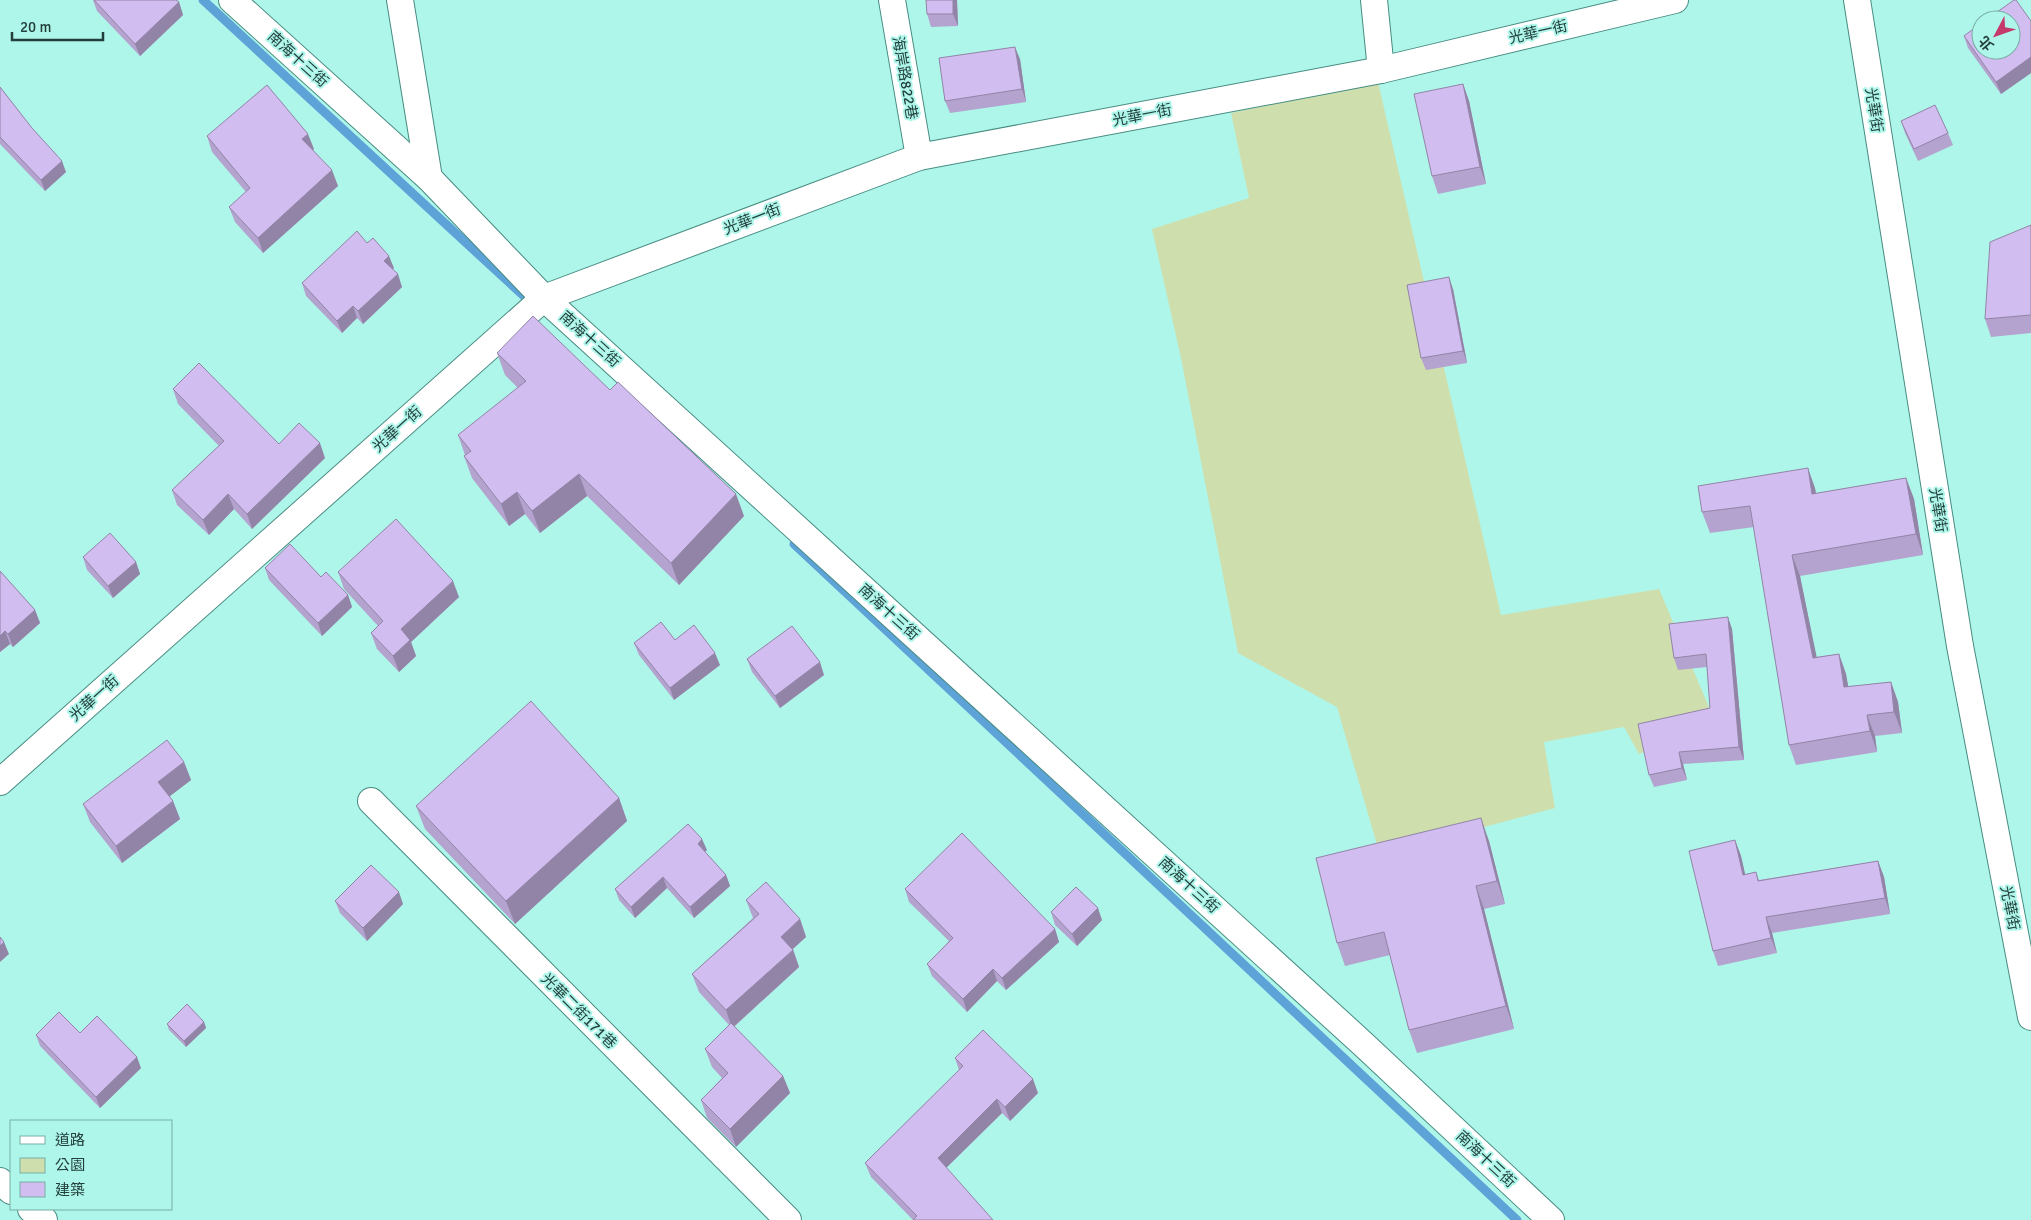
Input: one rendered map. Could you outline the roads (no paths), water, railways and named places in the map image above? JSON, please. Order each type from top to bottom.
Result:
[{"type":"street","name":"南海十三街","points":[[232,0],[430,178],[544,298],[1363,1044],[1551,1220]]},
{"type":"street","points":[[400,0],[430,178]]},
{"type":"street","name":"海岸路822巷","points":[[892,0],[919,157]]},
{"type":"street","points":[[1374,0],[1381,70]]},
{"type":"street","name":"光華一街","points":[[0,782],[544,298],[919,157],[1381,70],[1675,0]]},
{"type":"street","name":"光華街","points":[[1857,0],[1960,646],[2031,1017]]},
{"type":"street","name":"光華二街171巷","points":[[371,801],[788,1220]]},
{"type":"street","points":[[0,1181],[10,1190]]},
{"type":"street","points":[[32,1210],[44,1220]]},
{"type":"waterway","points":[[203,0],[526,298]]},
{"type":"waterway","points":[[794,544],[1517,1220]]}]
